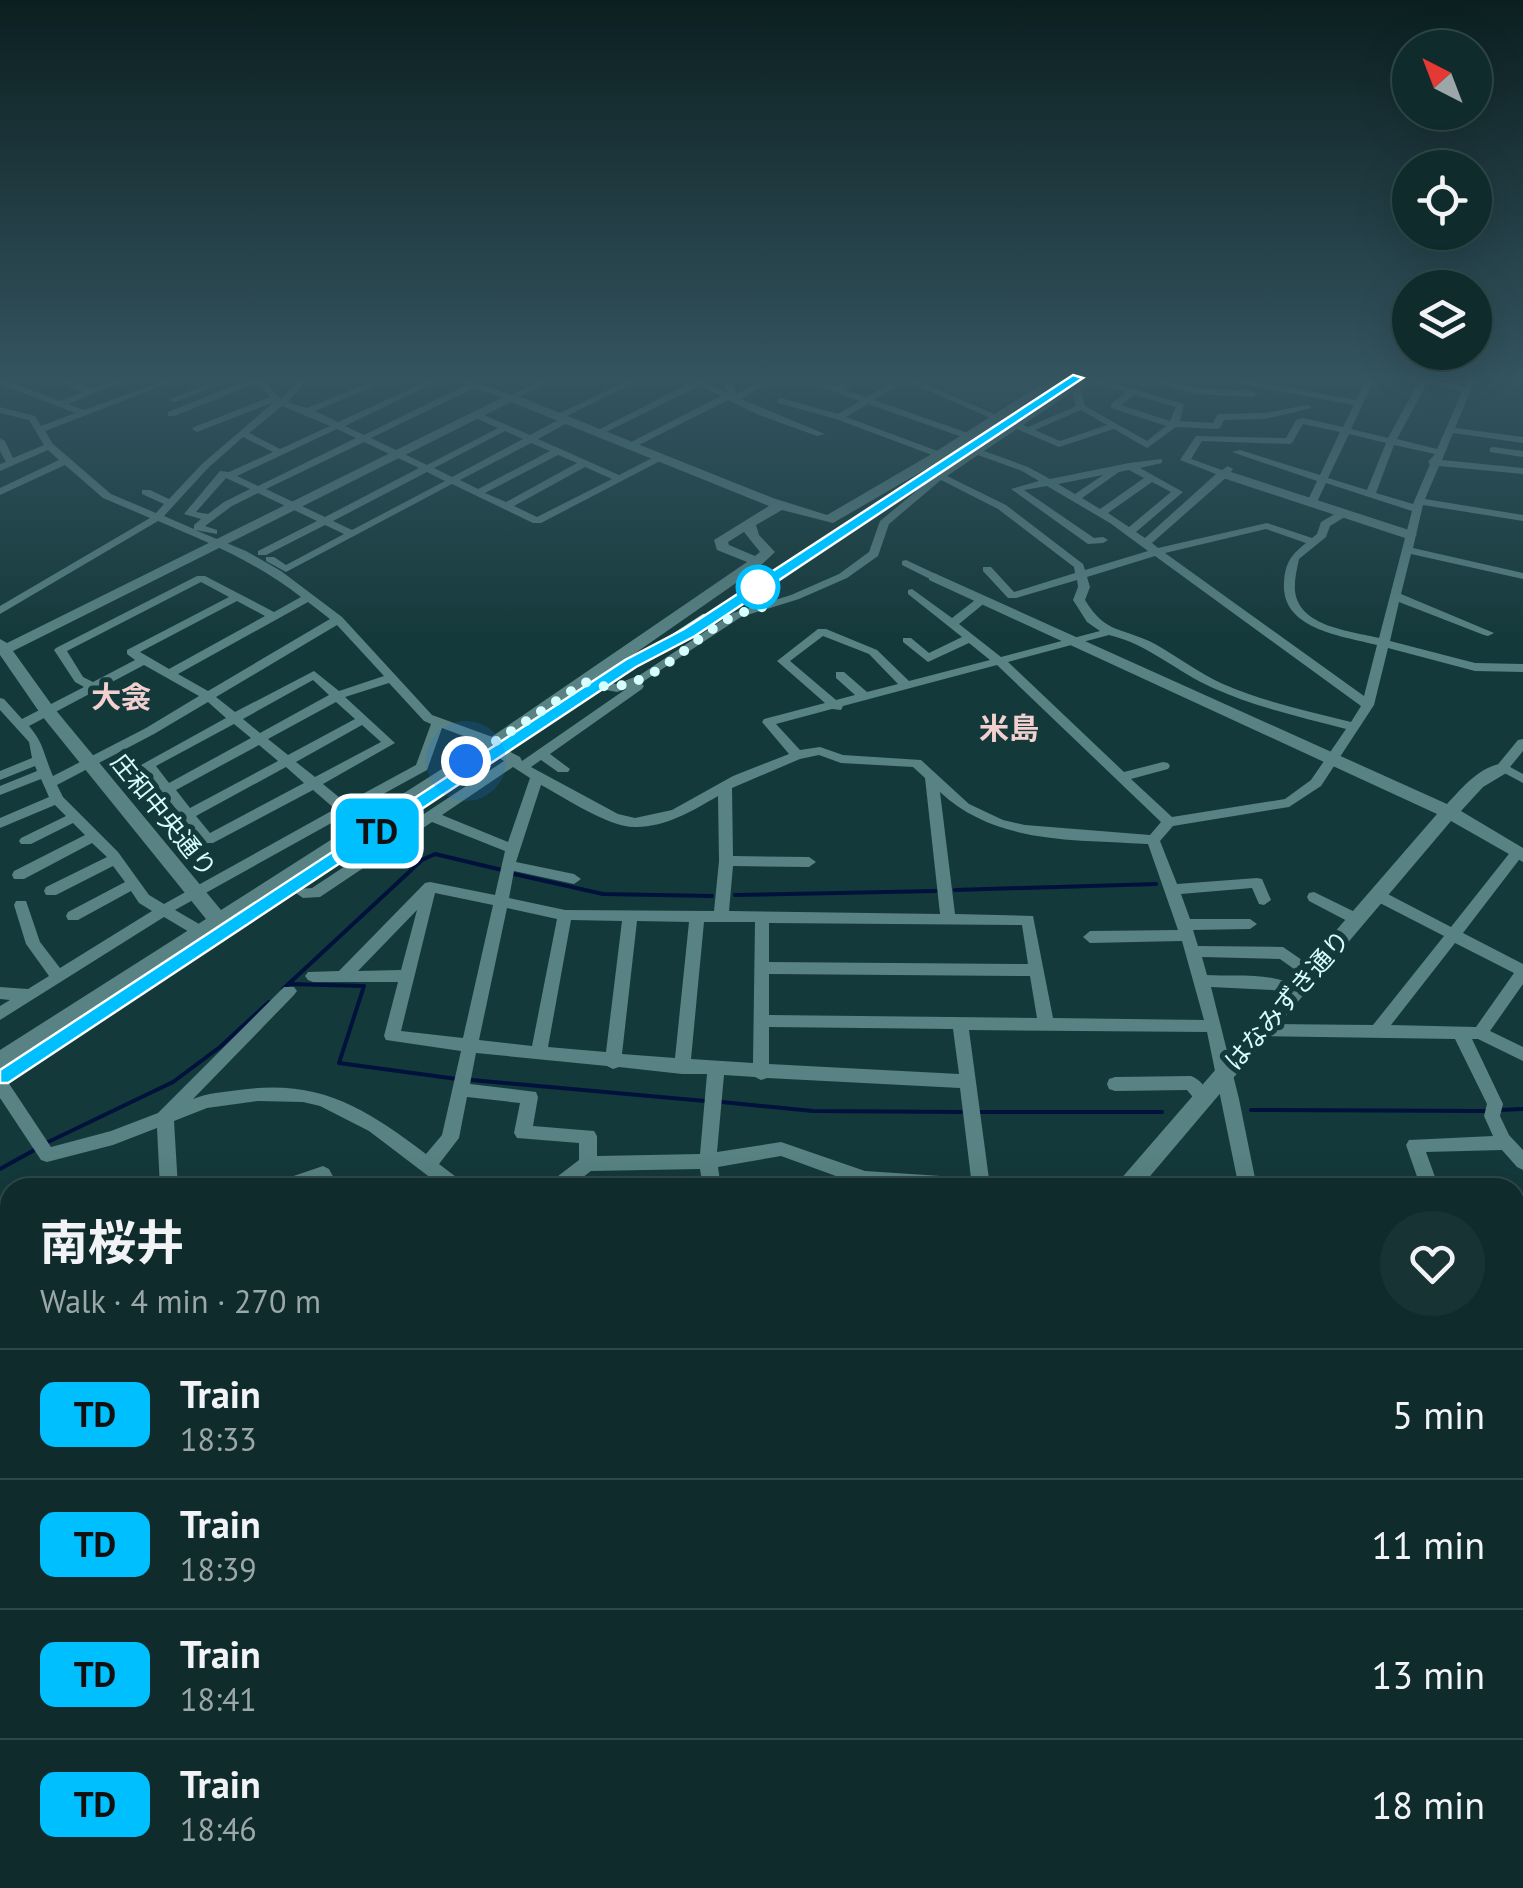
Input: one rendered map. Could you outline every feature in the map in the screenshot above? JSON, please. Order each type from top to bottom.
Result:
[{"type":"street","points":[[0,492],[57,466]]},
{"type":"street","points":[[71,466],[107,496],[157,518],[262,553],[286,569],[480,466]]},
{"type":"street","points":[[206,466],[353,534]]},
{"type":"street","points":[[0,611],[157,518],[206,466]]},
{"type":"street","points":[[210,517],[189,514],[226,475],[247,466]]},
{"type":"street","points":[[307,466],[257,490],[198,526],[277,573],[338,619],[428,718],[492,744],[536,777],[613,817],[635,823],[676,814],[797,756],[820,752],[841,759],[916,762],[964,807],[998,824],[1025,830],[1152,840]]},
{"type":"street","points":[[2,647],[373,466]]},
{"type":"street","points":[[422,466],[537,521],[644,466]]},
{"type":"street","points":[[262,553],[430,466]]},
{"type":"street","points":[[478,493],[529,466]]},
{"type":"street","points":[[506,506],[581,466]]},
{"type":"street","points":[[590,466],[621,478]]},
{"type":"street","points":[[680,466],[828,520],[921,466]]},
{"type":"street","points":[[303,893],[315,892],[431,816],[540,754],[736,615],[796,597],[843,576],[874,554],[884,522],[954,466]]},
{"type":"street","points":[[1011,466],[1046,481],[1130,532],[1368,705]]},
{"type":"street","points":[[1104,540],[1092,542],[1016,489],[1128,466]]},
{"type":"street","points":[[1202,466],[1344,513],[1408,543],[1523,576]]},
{"type":"street","points":[[1146,543],[1229,466]]},
{"type":"street","points":[[1281,466],[1418,505],[1523,518]]},
{"type":"street","points":[[1312,502],[1329,466]]},
{"type":"street","points":[[1370,494],[1381,466]]},
{"type":"street","points":[[1152,840],[1169,822],[1289,803],[1316,783],[1368,705],[1418,505],[1433,466]]},
{"type":"street","points":[[1497,466],[1523,470]]},
{"type":"street","points":[[1123,467],[1178,492],[1130,532]]},
{"type":"street","points":[[1075,498],[1123,467]]},
{"type":"street","points":[[940,476],[1002,506],[1082,573],[1084,587],[1080,600],[1090,620],[1109,632],[1153,648],[1215,686],[1354,728]]},
{"type":"street","points":[[1072,526],[1106,516],[1151,478]]},
{"type":"street","points":[[146,492],[170,504]]},
{"type":"street","points":[[756,561],[722,547],[720,540],[780,505]]},
{"type":"street","points":[[1344,513],[1326,524],[1322,535],[1294,558],[1288,596],[1294,608],[1315,624],[1476,667],[1523,668]]},
{"type":"street","points":[[0,1062],[492,744],[756,561],[768,552],[749,532],[750,524]]},
{"type":"street","points":[[987,569],[1012,596],[1156,552],[1267,526],[1314,542]]},
{"type":"street","points":[[732,552],[758,542]]},
{"type":"street","points":[[907,569],[934,577],[1449,812],[1520,854],[1378,1031]]},
{"type":"street","points":[[93,688],[79,679],[60,650],[201,578],[273,616]]},
{"type":"street","points":[[912,592],[998,659],[1169,822]]},
{"type":"street","points":[[169,674],[309,596]]},
{"type":"street","points":[[236,597],[131,652],[208,697],[365,826]]},
{"type":"street","points":[[1398,597],[1488,633]]},
{"type":"street","points":[[106,599],[133,613]]},
{"type":"street","points":[[953,623],[983,600]]},
{"type":"street","points":[[0,776],[88,762],[208,697],[338,619]]},
{"type":"street","points":[[837,706],[783,661],[822,631],[873,652],[907,686]]},
{"type":"street","points":[[797,756],[768,722],[1109,632]]},
{"type":"street","points":[[907,640],[928,658],[971,637]]},
{"type":"street","name":"庄和中央通り","points":[[2,647],[48,712],[193,892],[210,927]]},
{"type":"street","points":[[23,724],[144,660]]},
{"type":"street","points":[[314,675],[339,696],[389,743],[208,840],[148,765],[314,675]]},
{"type":"street","points":[[840,675],[866,698]]},
{"type":"street","points":[[168,790],[339,696],[391,678]]},
{"type":"street","points":[[585,682],[617,688],[644,678]]},
{"type":"street","points":[[0,702],[35,740],[57,799],[116,858],[144,899],[163,912],[210,927]]},
{"type":"street","points":[[188,814],[364,719]]},
{"type":"street","points":[[0,1014],[193,892],[422,767],[438,722]]},
{"type":"street","points":[[1523,743],[1502,768],[1523,779]]},
{"type":"street","points":[[540,754],[564,769]]},
{"type":"street","points":[[1122,777],[1163,766]]},
{"type":"street","name":"はなみずき通り","points":[[1134,1178],[1449,812],[1477,783],[1502,768]]},
{"type":"street","points":[[0,791],[44,772]]},
{"type":"street","points":[[931,775],[948,918]]},
{"type":"street","points":[[428,1164],[450,1138],[510,857],[536,777]]},
{"type":"street","points":[[720,916],[726,861],[726,787]]},
{"type":"street","points":[[0,824],[57,799]]},
{"type":"street","points":[[431,816],[510,857],[574,879]]},
{"type":"street","points":[[26,842],[75,817]]},
{"type":"street","points":[[19,875],[94,836]]},
{"type":"street","points":[[1152,840],[1173,889],[1227,1069],[1246,1178]]},
{"type":"street","points":[[51,891],[116,858]]},
{"type":"street","points":[[726,861],[809,862]]},
{"type":"street","points":[[1173,889],[1257,882],[1264,900]]},
{"type":"street","points":[[73,916],[134,884]]},
{"type":"street","points":[[430,887],[565,915],[1028,920],[1046,1026]]},
{"type":"street","points":[[430,887],[392,1036],[613,1062],[761,1073],[966,1081]]},
{"type":"street","points":[[343,976],[430,887]]},
{"type":"street","points":[[1378,896],[1523,972],[1480,1033]]},
{"type":"street","points":[[1314,897],[1356,920]]},
{"type":"street","points":[[21,905],[33,944],[58,977]]},
{"type":"street","points":[[540,1054],[565,915]]},
{"type":"street","points":[[613,1062],[630,915]]},
{"type":"street","points":[[682,1067],[697,916]]},
{"type":"street","points":[[761,1073],[762,916]]},
{"type":"street","points":[[1187,937],[1250,924]]},
{"type":"street","points":[[1090,937],[1187,937],[1282,953],[1310,973]]},
{"type":"street","points":[[762,968],[1037,970]]},
{"type":"street","points":[[313,976],[409,976]]},
{"type":"street","points":[[1200,981],[1275,984],[1294,992]]},
{"type":"street","points":[[168,1178],[165,1116],[289,991]]},
{"type":"street","points":[[0,992],[29,995]]},
{"type":"street","points":[[762,1021],[1213,1026]]},
{"type":"street","points":[[960,1026],[966,1081],[988,1178]]},
{"type":"street","points":[[1261,1030],[1480,1033],[1523,1054]]},
{"type":"street","points":[[1460,1032],[1506,1143],[1523,1162]]},
{"type":"street","points":[[711,1178],[708,1161],[716,1069]]},
{"type":"street","points":[[1116,1084],[1191,1083],[1203,1097]]},
{"type":"street","points":[[2,1089],[47,1155],[113,1138],[226,1097],[302,1095],[324,1100],[362,1119],[446,1178]]},
{"type":"street","points":[[460,1090],[530,1097],[523,1133],[588,1136],[588,1164]]},
{"type":"street","points":[[1427,1178],[1416,1146],[1506,1143]]},
{"type":"street","points":[[569,1178],[588,1164],[708,1161],[781,1149],[852,1178]]},
{"type":"waterway","points":[[283,989],[422,860],[435,854],[502,870]]},
{"type":"waterway","points":[[514,874],[603,894],[712,896]]},
{"type":"waterway","points":[[955,890],[1156,884]]},
{"type":"waterway","points":[[735,895],[936,891]]},
{"type":"waterway","points":[[289,984],[364,986],[339,1063],[457,1079]]},
{"type":"waterway","points":[[46,1143],[173,1082],[220,1047],[269,1002]]},
{"type":"waterway","points":[[472,1080],[705,1101]]},
{"type":"waterway","points":[[722,1102],[813,1111],[961,1112]]},
{"type":"waterway","points":[[1500,1110],[1523,1109]]},
{"type":"waterway","points":[[1251,1110],[1486,1111]]},
{"type":"waterway","points":[[978,1112],[1162,1112]]},
{"type":"waterway","points":[[0,1169],[38,1148]]},
{"type":"railway","points":[[700,621],[937,466]]},
{"type":"railway","points":[[0,1077],[704,618]]},
{"type":"train","name":"TD","points":[[0,1077],[631,664],[690,632],[943,466]]},
{"type":"district","name":"大衾","points":[[121,698]]},
{"type":"district","name":"米島","points":[[1009,729]]},
{"type":"route","points":[[466,761],[585,682],[617,688],[644,678],[732,617],[766,606],[758,587]]}]
